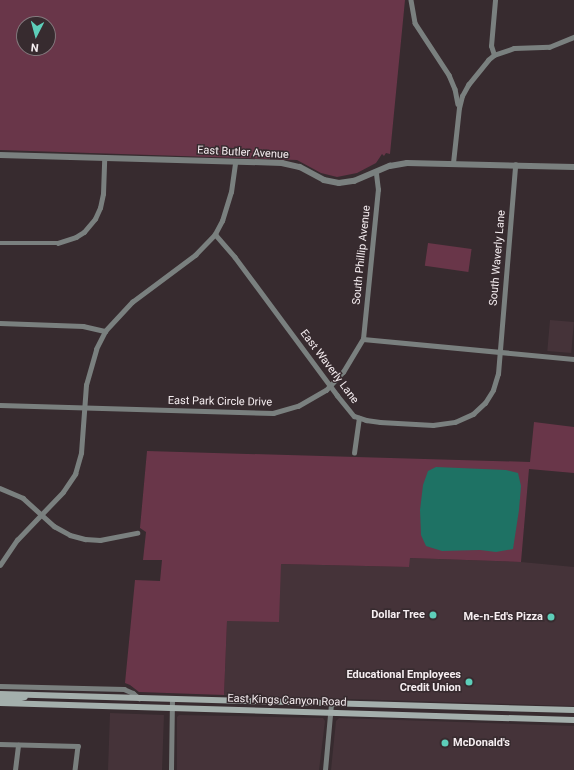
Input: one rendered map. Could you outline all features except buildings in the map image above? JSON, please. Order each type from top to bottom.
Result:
[{"type":"main road","name":"East Kings Canyon Road","points":[[0,694],[172,700],[574,710]]},
{"type":"main road","points":[[0,699],[17,699],[30,695]]},
{"type":"main road","name":"East Kings Canyon Road","points":[[0,703],[574,720]]},
{"type":"main road","points":[[421,715],[427,711],[471,712],[475,708]]},
{"type":"street","points":[[411,0],[415,23],[449,75],[455,89],[459,108]]},
{"type":"street","points":[[494,55],[491,46],[495,0]]},
{"type":"street","points":[[453,163],[459,108],[468,85],[494,55],[514,48],[549,47],[574,37]]},
{"type":"street","name":"East Butler Avenue","points":[[0,155],[290,164],[324,180],[340,183],[347,183],[401,164],[453,163],[574,167]]},
{"type":"street","points":[[0,243],[58,243],[68,241],[84,232],[95,219],[100,208],[103,194],[104,158]]},
{"type":"street","points":[[0,564],[17,540],[63,492],[75,474],[81,453],[86,385],[92,361],[105,331],[132,302],[195,255],[215,234],[229,200],[235,162]]},
{"type":"street","name":"South Waverly Lane","points":[[499,352],[515,165]]},
{"type":"street","name":"South Phillip Avenue","points":[[363,339],[378,190],[376,173]]},
{"type":"street","name":"East Waverly Lane","points":[[215,234],[235,257],[350,411],[359,418],[372,421],[433,424],[456,422],[466,418],[480,409],[490,398],[498,374],[499,352]]},
{"type":"street","points":[[0,323],[83,326],[105,331]]},
{"type":"street","points":[[363,339],[574,359]]},
{"type":"street","name":"East Park Circle Drive","points":[[0,405],[273,413],[298,406],[319,395],[343,372],[363,339]]},
{"type":"street","points":[[354,453],[359,418]]},
{"type":"street","points":[[0,488],[23,498],[62,531],[85,539],[106,539],[137,533]]},
{"type":"street","name":"East Kings Canyon Road","points":[[0,686],[124,689],[134,693],[140,699]]},
{"type":"street","points":[[171,770],[172,700]]},
{"type":"street","points":[[325,770],[331,704]]},
{"type":"street","points":[[0,744],[78,746],[75,770]]},
{"type":"street","points":[[15,770],[18,745]]},
{"type":"shaded area","points":[[0,0],[405,0],[390,154],[386,153],[384,156],[382,154],[376,163],[357,173],[337,177],[321,173],[297,160],[0,150]]},
{"type":"shaded area","points":[[428,243],[472,249],[468,272],[425,266]]},
{"type":"shaded area","points":[[550,320],[574,322],[571,353],[547,351]]},
{"type":"shaded area","points":[[534,422],[574,427],[574,473],[529,469],[521,562],[410,558],[409,567],[281,564],[279,622],[227,621],[224,695],[139,692],[125,683],[135,580],[160,581],[162,560],[143,560],[146,532],[140,528],[147,451],[530,462]]},
{"type":"shaded area","points":[[436,467],[506,470],[518,473],[521,486],[513,549],[496,552],[480,550],[442,551],[426,546],[421,535],[420,510],[423,485],[428,471]]},
{"type":"shaded area","points":[[409,558],[521,562],[574,567],[574,706],[224,695],[227,620],[281,564],[408,567]]},
{"type":"shaded area","points":[[110,713],[164,715],[162,770],[108,770]]},
{"type":"shaded area","points":[[179,715],[323,718],[325,721],[319,770],[177,770],[177,717]]},
{"type":"shaded area","points":[[339,718],[574,726],[574,770],[331,770],[336,721]]},
{"type":"place","name":"Dollar Tree","points":[[433,615]]},
{"type":"place","name":"Me-n-Ed's Pizza","points":[[551,617]]},
{"type":"place","name":"Educational Employees Credit Union","points":[[469,682]]},
{"type":"place","name":"McDonald's","points":[[445,743]]}]
